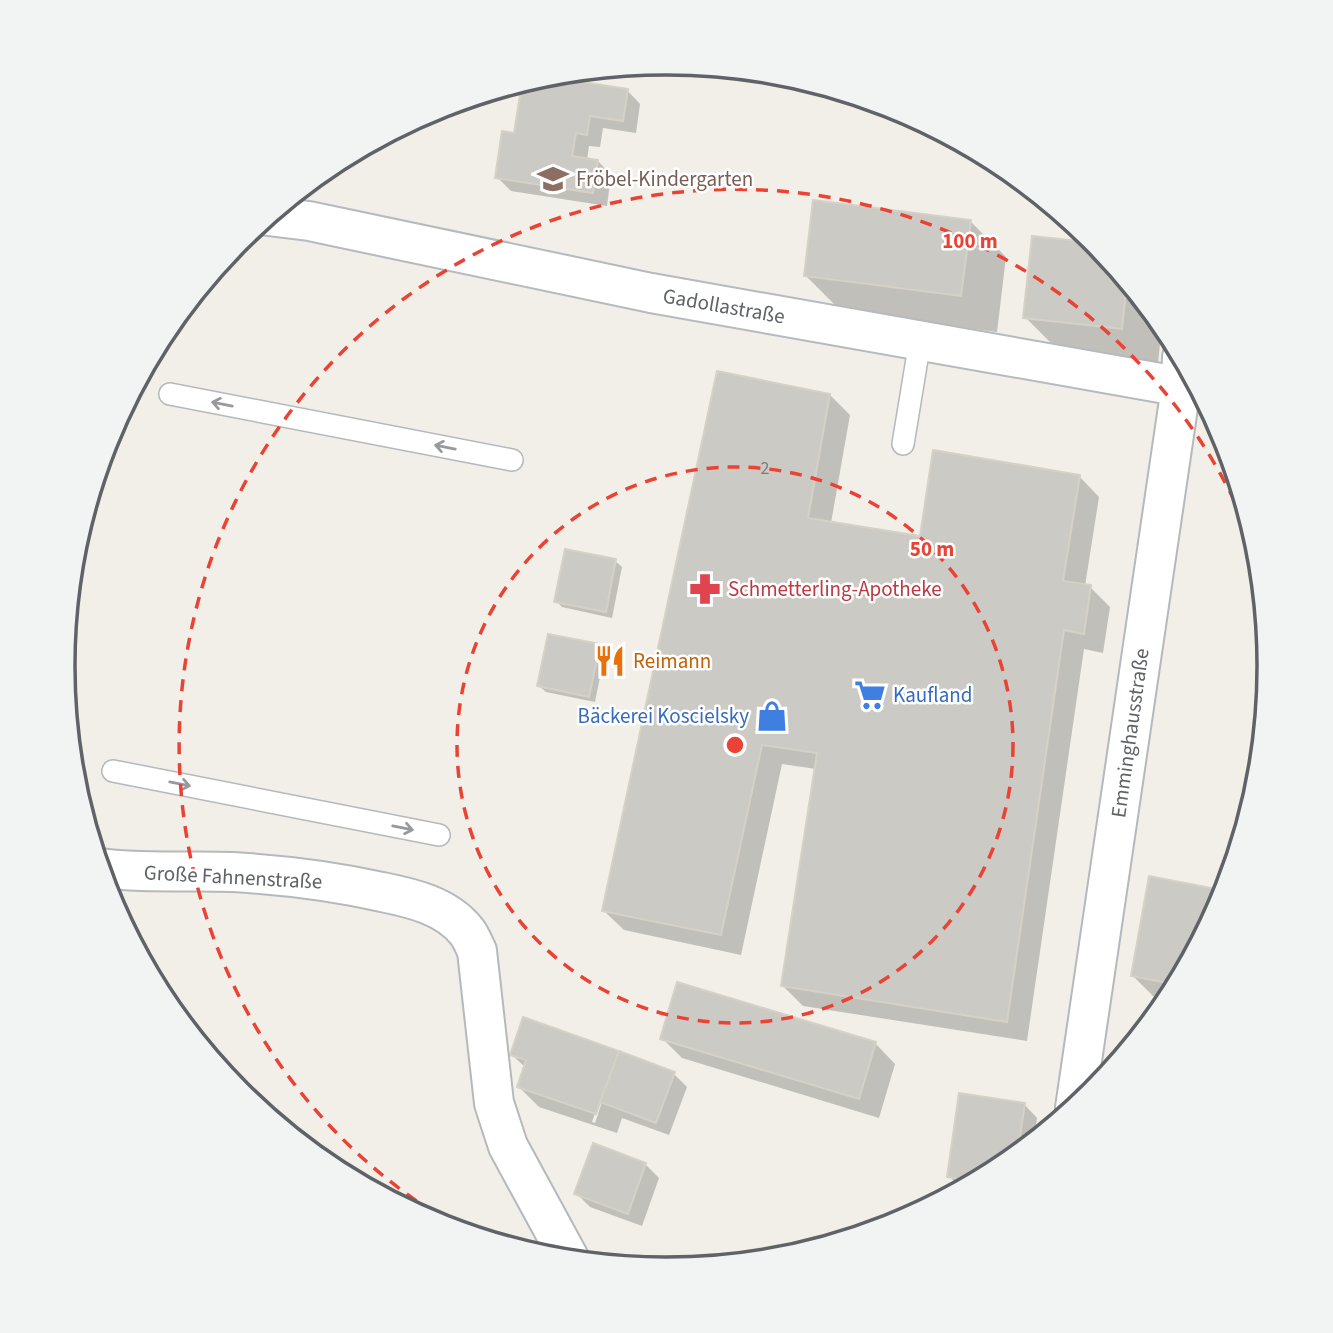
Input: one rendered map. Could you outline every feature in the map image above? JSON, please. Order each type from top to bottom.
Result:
[{"type":"street","name":"Gadollastraße","points":[[282,218],[309,221],[651,293],[920,341],[1182,377]]},
{"type":"street","name":"Emminghausstraße","points":[[1078,1092],[1187,386]]},
{"type":"street","name":"Große Fahnenstraße","points":[[112,869],[131,872],[233,872],[342,883],[418,900],[438,909],[467,932],[477,951],[494,1103],[508,1146],[563,1248]]},
{"type":"lane","points":[[902,444],[920,341]]},
{"type":"lane","points":[[170,394],[512,460]]},
{"type":"lane","points":[[113,771],[439,835]]},
{"type":"building","points":[[580,82],[628,89],[623,121],[590,116],[587,135],[576,133],[572,156],[598,160],[593,193],[495,178],[502,131],[514,133],[520,93]]},
{"type":"building","points":[[813,200],[971,220],[961,296],[804,276]]},
{"type":"building","points":[[1032,236],[1077,241],[1126,295],[1122,329],[1023,318]]},
{"type":"building","points":[[717,371],[830,394],[808,518],[920,536],[933,450],[1080,475],[1063,581],[1091,585],[1084,634],[1064,630],[1007,1022],[781,986],[817,753],[762,745],[721,935],[602,911]]},
{"type":"building","points":[[565,549],[616,559],[606,612],[554,602]]},
{"type":"building","points":[[548,634],[600,644],[589,697],[537,686]]},
{"type":"building","points":[[1149,876],[1215,889],[1197,928],[1166,983],[1131,976]]},
{"type":"building","points":[[677,982],[876,1042],[859,1099],[660,1039]]},
{"type":"building","points":[[523,1017],[619,1051],[596,1114],[517,1087],[526,1060],[510,1055]]},
{"type":"building","points":[[619,1051],[675,1072],[656,1123],[600,1102]]},
{"type":"building","points":[[959,1093],[1025,1103],[1019,1141],[961,1179],[947,1177]]},
{"type":"building","points":[[593,1143],[646,1163],[628,1214],[574,1194]]},
{"type":"place","name":"Fröbel-Kindergarten","points":[[553,179]]},
{"type":"place","name":"Schmetterling-Apotheke","points":[[705,589]]},
{"type":"place","name":"Reimann","points":[[610,661]]},
{"type":"place","name":"Kaufland","points":[[870,695]]},
{"type":"place","name":"Bäckerei Koscielsky","points":[[772,716]]}]
